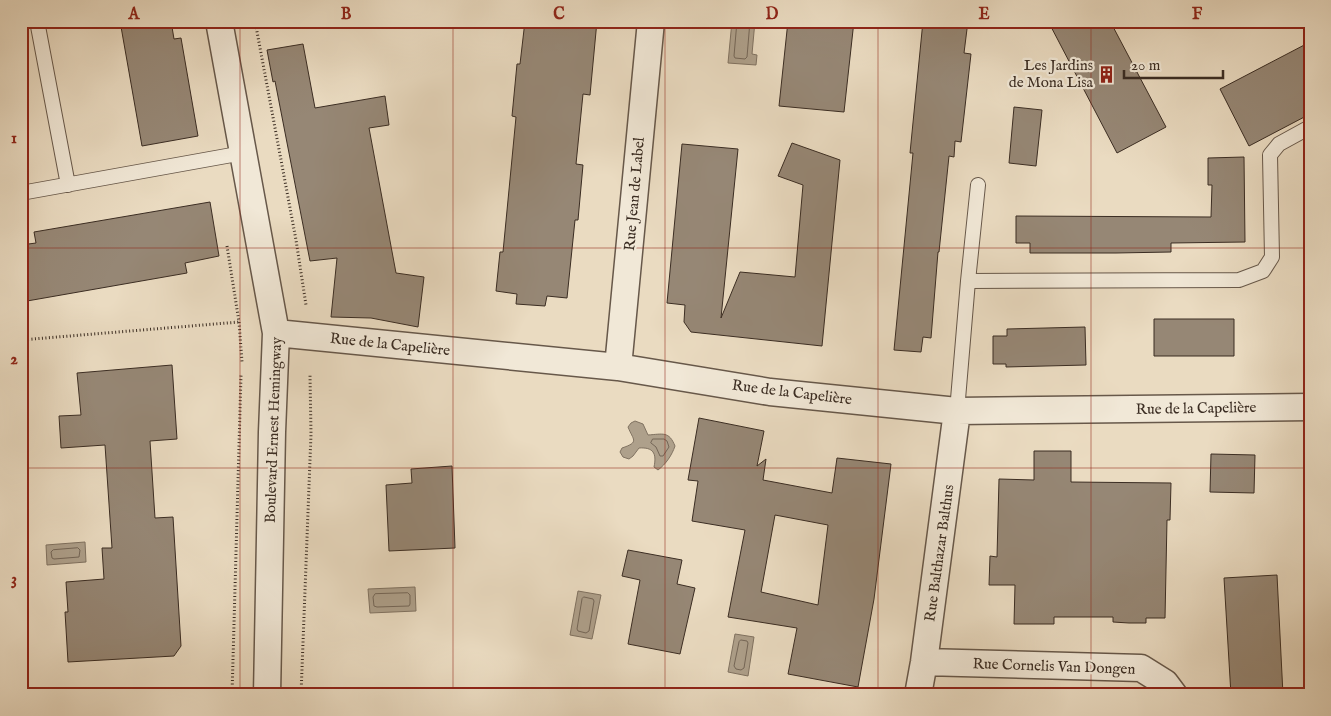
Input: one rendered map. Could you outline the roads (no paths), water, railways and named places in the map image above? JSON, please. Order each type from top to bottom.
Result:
[{"type":"street","name":"Boulevard Ernest Hemingway","points":[[219,21],[276,333],[272,432],[267,695]]},
{"type":"street","name":"Rue Jean de Label","points":[[618,366],[651,21]]},
{"type":"street","name":"Rue de la Capelière","points":[[276,333],[618,366],[770,392],[958,411],[1310,407]]},
{"type":"street","name":"Rue Balthazar Balthus","points":[[918,695],[958,411]]},
{"type":"street","name":"Rue Cornelis Van Dongen","points":[[924,662],[1141,668],[1165,683],[1174,695]]},
{"type":"lane","points":[[37,21],[68,185]]},
{"type":"lane","points":[[968,281],[1239,280],[1263,271],[1272,257],[1270,155],[1279,144],[1310,127]]},
{"type":"lane","points":[[21,193],[243,153]]},
{"type":"lane","points":[[958,411],[978,185]]},
{"type":"water","points":[[732,21],[755,21],[752,54],[757,55],[756,65],[728,63]]},
{"type":"water","points":[[635,421],[643,424],[648,435],[665,434],[673,441],[675,446],[672,453],[658,470],[654,467],[655,458],[651,450],[639,448],[629,459],[623,457],[620,452],[622,448],[631,444],[634,440],[628,427]]},
{"type":"water","points":[[85,542],[86,562],[47,565],[46,545]]},
{"type":"water","points":[[415,587],[416,611],[370,613],[368,589]]},
{"type":"water","points":[[578,591],[601,595],[592,639],[570,635]]},
{"type":"water","points":[[735,634],[754,637],[748,676],[728,672]]},
{"type":"place","name":"Les Jardins de Mona Lisa","points":[[1107,74]]}]
